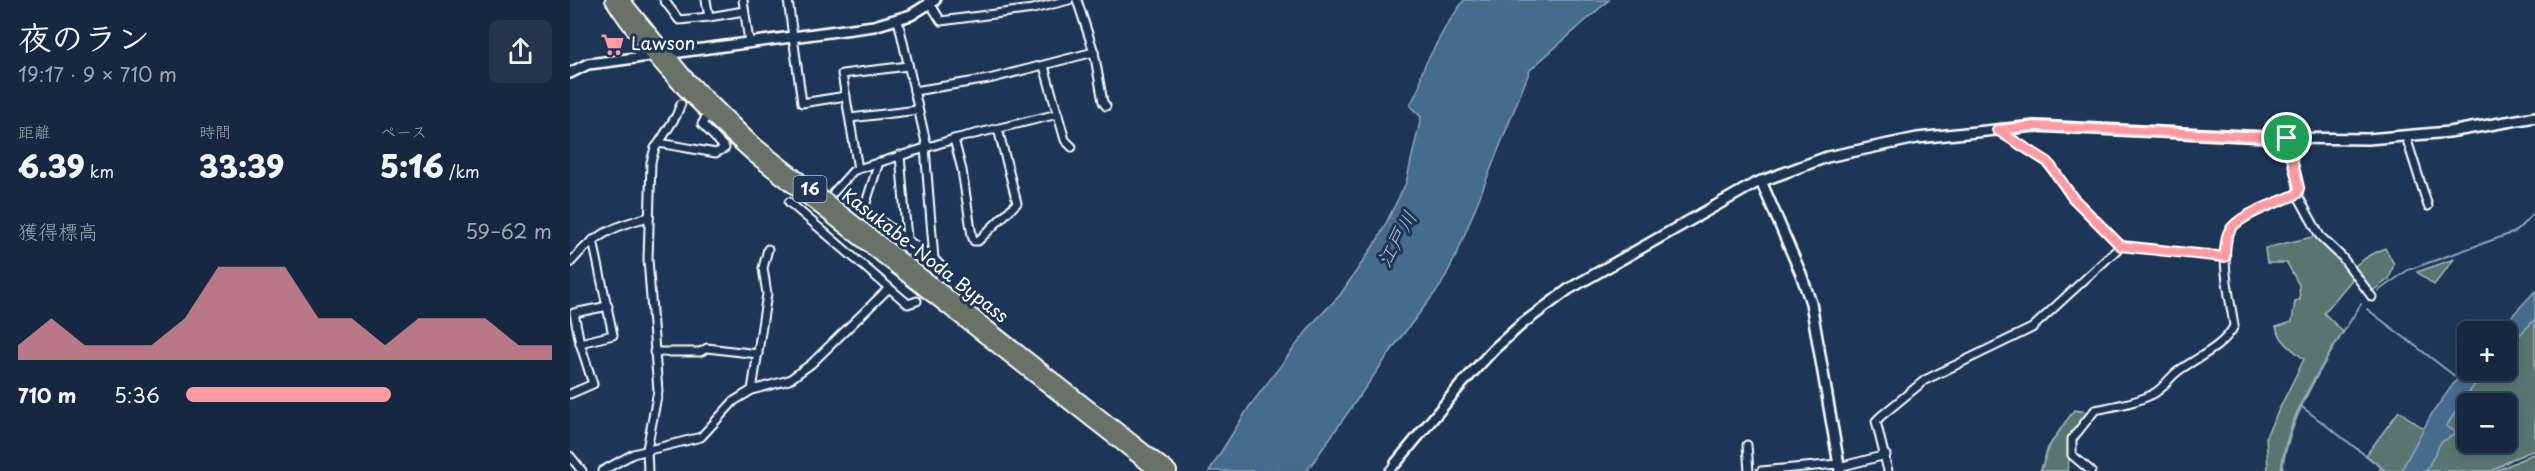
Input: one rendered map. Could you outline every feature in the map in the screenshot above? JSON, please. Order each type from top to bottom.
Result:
[{"type":"highway","name":"Kasukabe-Noda Bypass","points":[[612,0],[708,114],[754,156],[1170,471]]},
{"type":"highway","name":"Kasukabe-Noda Bypass","points":[[623,0],[660,55],[737,123],[770,157],[1156,471]]},
{"type":"street","points":[[664,0],[679,20],[744,12]]},
{"type":"street","points":[[706,0],[709,17]]},
{"type":"street","points":[[742,0],[749,42]]},
{"type":"street","points":[[788,0],[802,103],[846,96]]},
{"type":"street","points":[[1028,0],[1034,9]]},
{"type":"street","points":[[572,70],[596,63],[874,26],[898,20],[931,1],[941,21],[1034,9],[1069,0]]},
{"type":"street","points":[[1077,0],[1094,52],[1103,102],[1106,106]]},
{"type":"street","points":[[898,20],[926,148],[934,259]]},
{"type":"street","points":[[914,91],[989,79],[1094,52]]},
{"type":"street","points":[[858,169],[842,74],[908,66]]},
{"type":"street","points":[[1044,66],[1065,140],[1072,147]]},
{"type":"street","points":[[648,471],[647,449],[657,401],[649,288],[648,217],[651,162],[655,148],[681,104]]},
{"type":"street","points":[[850,118],[918,110]]},
{"type":"street","points":[[659,143],[716,153],[725,148],[702,124],[708,114]]},
{"type":"street","points":[[834,192],[853,171],[858,169],[954,139],[1058,114]]},
{"type":"street","points":[[1389,471],[1494,349],[1522,324],[1569,289],[1761,181],[1842,152],[1917,138],[2052,126],[2287,138],[2368,139],[2406,137],[2535,117]]},
{"type":"street","points":[[954,139],[962,170],[972,236],[974,241],[978,241],[1017,204],[998,129]]},
{"type":"street","points":[[1997,130],[2048,162],[2073,198],[2121,246],[2225,257]]},
{"type":"street","points":[[2406,137],[2428,207]]},
{"type":"street","points":[[2287,138],[2299,188],[2297,194],[2320,236],[2342,257],[2372,297]]},
{"type":"street","points":[[900,155],[906,239]]},
{"type":"street","points":[[879,162],[864,209],[934,259],[944,269],[940,277]]},
{"type":"street","points":[[1761,181],[1802,274],[1811,303],[1839,467]]},
{"type":"street","points":[[2091,471],[2072,455],[2073,439],[2095,410],[2121,405],[2154,394],[2175,373],[2232,332],[2234,326],[2225,257],[2228,233],[2235,224],[2248,216],[2297,194]]},
{"type":"street","points":[[789,202],[908,304],[917,301]]},
{"type":"street","points":[[570,263],[593,240],[621,224],[648,217]]},
{"type":"street","points":[[580,343],[613,335],[593,240]]},
{"type":"street","points":[[1888,471],[1876,421],[1925,380],[2032,328],[2121,246]]},
{"type":"street","points":[[752,390],[767,294],[764,268],[768,249]]},
{"type":"street","points":[[602,471],[617,461],[647,449],[701,436],[734,401],[752,390],[789,380],[805,369],[889,288]]},
{"type":"street","points":[[570,394],[593,384],[580,343],[574,313],[608,306]]},
{"type":"street","points":[[654,352],[700,352],[707,348],[758,354]]},
{"type":"street","points":[[1747,445],[1749,471]]},
{"type":"street","points":[[1761,471],[1839,467],[1886,455]]},
{"type":"street","points":[[570,456],[582,471]]},
{"type":"green space","points":[[2316,236],[2343,261],[2355,276],[2324,313],[2343,332],[2304,398],[2289,433],[2281,471],[2265,471],[2268,468],[2266,436],[2304,359],[2283,341],[2276,327],[2292,322],[2295,301],[2300,300],[2299,285],[2287,263],[2267,263],[2265,248]]},
{"type":"green space","points":[[2385,248],[2394,264],[2389,279],[2371,292],[2352,268]]},
{"type":"green space","points":[[2454,259],[2434,285],[2417,272]]},
{"type":"green space","points":[[2535,319],[2535,450],[2512,459],[2492,471],[2426,471],[2441,442],[2456,433],[2446,426],[2457,410],[2457,453],[2517,453],[2517,393],[2469,393],[2477,381],[2517,381],[2517,338]]},
{"type":"green space","points":[[2074,410],[2091,412],[2069,446],[2067,471],[2040,471],[2051,443]]},
{"type":"green space","points":[[2399,411],[2424,429],[2401,471],[2379,471],[2381,467],[2366,455]]},
{"type":"green space","points":[[2535,453],[2535,471],[2496,471]]},
{"type":"water","name":"江戸川","points":[[1464,0],[1609,0],[1530,70],[1457,254],[1441,285],[1398,341],[1307,471],[1209,471],[1249,407],[1313,323],[1340,295],[1378,239],[1406,183],[1421,117],[1410,106],[1420,85],[1421,75],[1446,26]]},
{"type":"water","points":[[2535,291],[2535,319],[2517,338],[2517,321],[2507,321]]},
{"type":"water","points":[[2457,379],[2457,381],[2477,381],[2469,393],[2457,393],[2457,410],[2446,426],[2457,433],[2441,442],[2426,471],[2401,471],[2431,415]]},
{"type":"waterway","points":[[2378,291],[2408,270],[2515,232],[2535,212]]},
{"type":"waterway","points":[[2282,471],[2286,449],[2302,405],[2324,363],[2361,304]]},
{"type":"waterway","points":[[2367,309],[2457,378]]},
{"type":"waterway","points":[[2302,407],[2386,471]]},
{"type":"waterway","points":[[2041,471],[2048,448],[2066,421]]},
{"type":"place","name":"Lawson","points":[[613,44]]},
{"type":"route","points":[[2052,126],[2287,138],[2299,188],[2297,194],[2235,224],[2228,233],[2225,257],[2121,246],[2073,198],[2048,162],[1997,130],[2052,126]]}]
